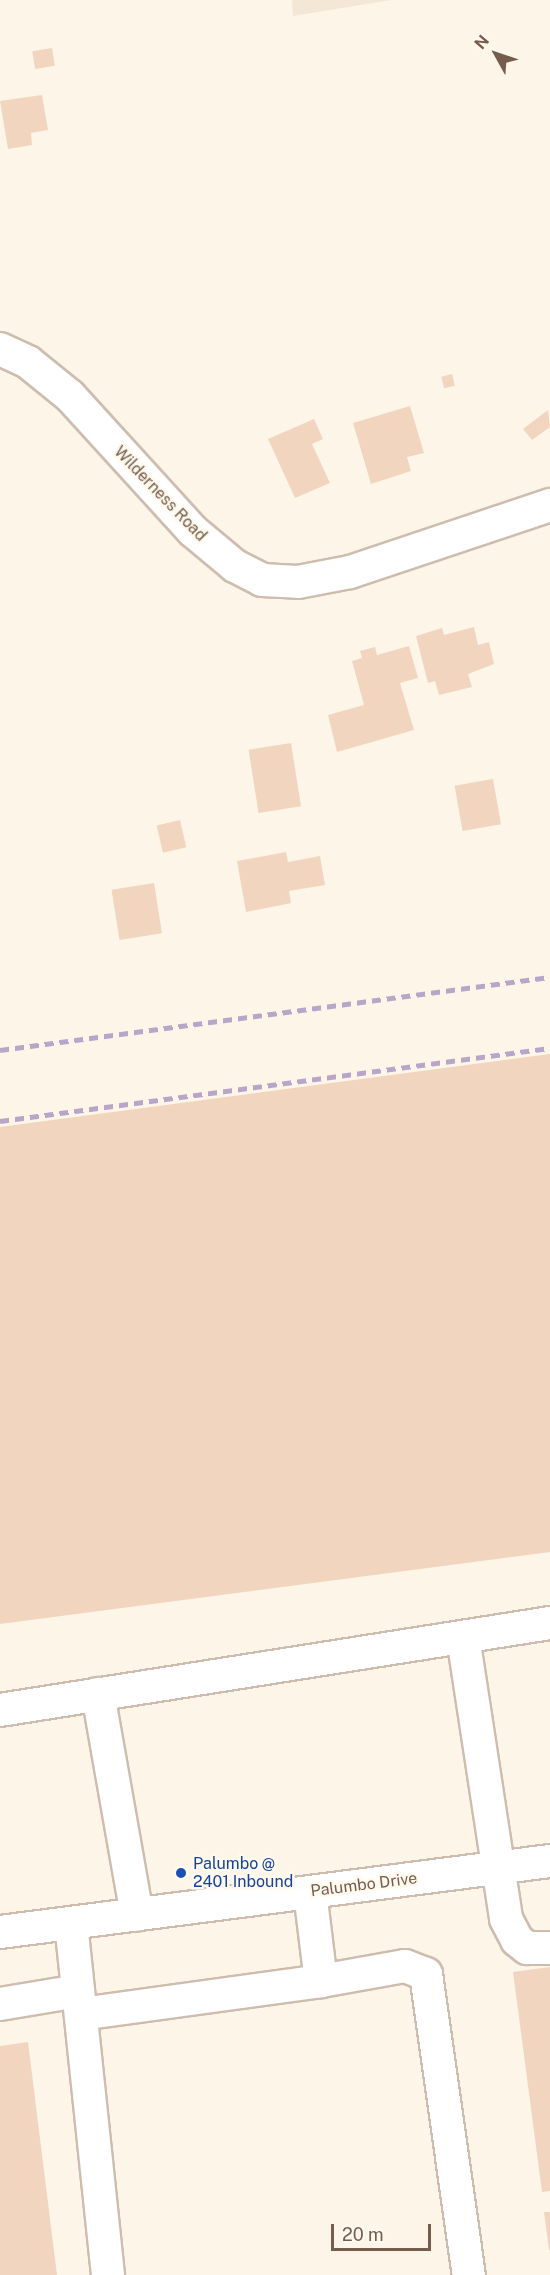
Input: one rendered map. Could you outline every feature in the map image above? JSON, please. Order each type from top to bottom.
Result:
[{"type":"street","name":"Wilderness Road","points":[[0,349],[28,362],[70,396],[193,531],[235,566],[262,579],[298,582],[350,572],[550,505]]},
{"type":"street","points":[[0,1710],[550,1623]]},
{"type":"street","points":[[464,1637],[506,1919],[517,1940],[527,1948],[550,1948]]},
{"type":"street","points":[[98,1694],[137,1915]]},
{"type":"street","name":"Palumbo Drive","points":[[0,1932],[550,1861]]},
{"type":"street","points":[[310,1892],[321,1981]]},
{"type":"street","points":[[71,1923],[108,2275]]},
{"type":"street","points":[[0,2004],[80,2003],[321,1981],[405,1966],[426,1974],[469,2275]]},
{"type":"shaded area","points":[[292,0],[391,0],[293,16]]},
{"type":"building","points":[[52,48],[55,66],[35,69],[32,51]]},
{"type":"building","points":[[42,95],[48,130],[31,133],[32,145],[8,149],[0,101]]},
{"type":"building","points":[[452,374],[455,386],[444,388],[441,377]]},
{"type":"building","points":[[410,406],[424,453],[407,457],[411,471],[371,484],[353,423]]},
{"type":"building","points":[[548,410],[550,427],[532,440],[523,429]]},
{"type":"building","points":[[314,419],[323,439],[312,444],[330,483],[295,498],[268,439]]},
{"type":"building","points":[[474,627],[478,645],[489,642],[494,664],[468,674],[472,687],[439,695],[435,681],[428,683],[416,636],[442,628],[444,635]]},
{"type":"building","points":[[409,646],[418,678],[400,683],[414,730],[337,752],[328,715],[364,705],[352,661],[362,658],[360,651],[375,647],[377,655]]},
{"type":"building","points":[[291,743],[301,806],[259,813],[249,750]]},
{"type":"building","points":[[493,779],[501,824],[463,831],[455,786]]},
{"type":"building","points":[[180,820],[186,847],[163,853],[157,825]]},
{"type":"building","points":[[286,852],[288,862],[320,856],[325,885],[289,891],[291,903],[246,912],[237,861]]},
{"type":"building","points":[[154,883],[162,933],[120,940],[112,890]]},
{"type":"building","points":[[550,1054],[550,1552],[0,1624],[0,1127]]},
{"type":"building","points":[[550,1967],[550,2191],[542,2192],[513,1972]]},
{"type":"building","points":[[28,2042],[57,2275],[0,2275],[0,2046]]},
{"type":"building","points":[[544,2212],[550,2212],[550,2250],[549,2250]]},
{"type":"railway","points":[[0,1050],[550,977]]},
{"type":"railway","points":[[0,1121],[550,1048]]},
{"type":"place","name":"Palumbo @ 2401 Inbound","points":[[181,1873]]}]
